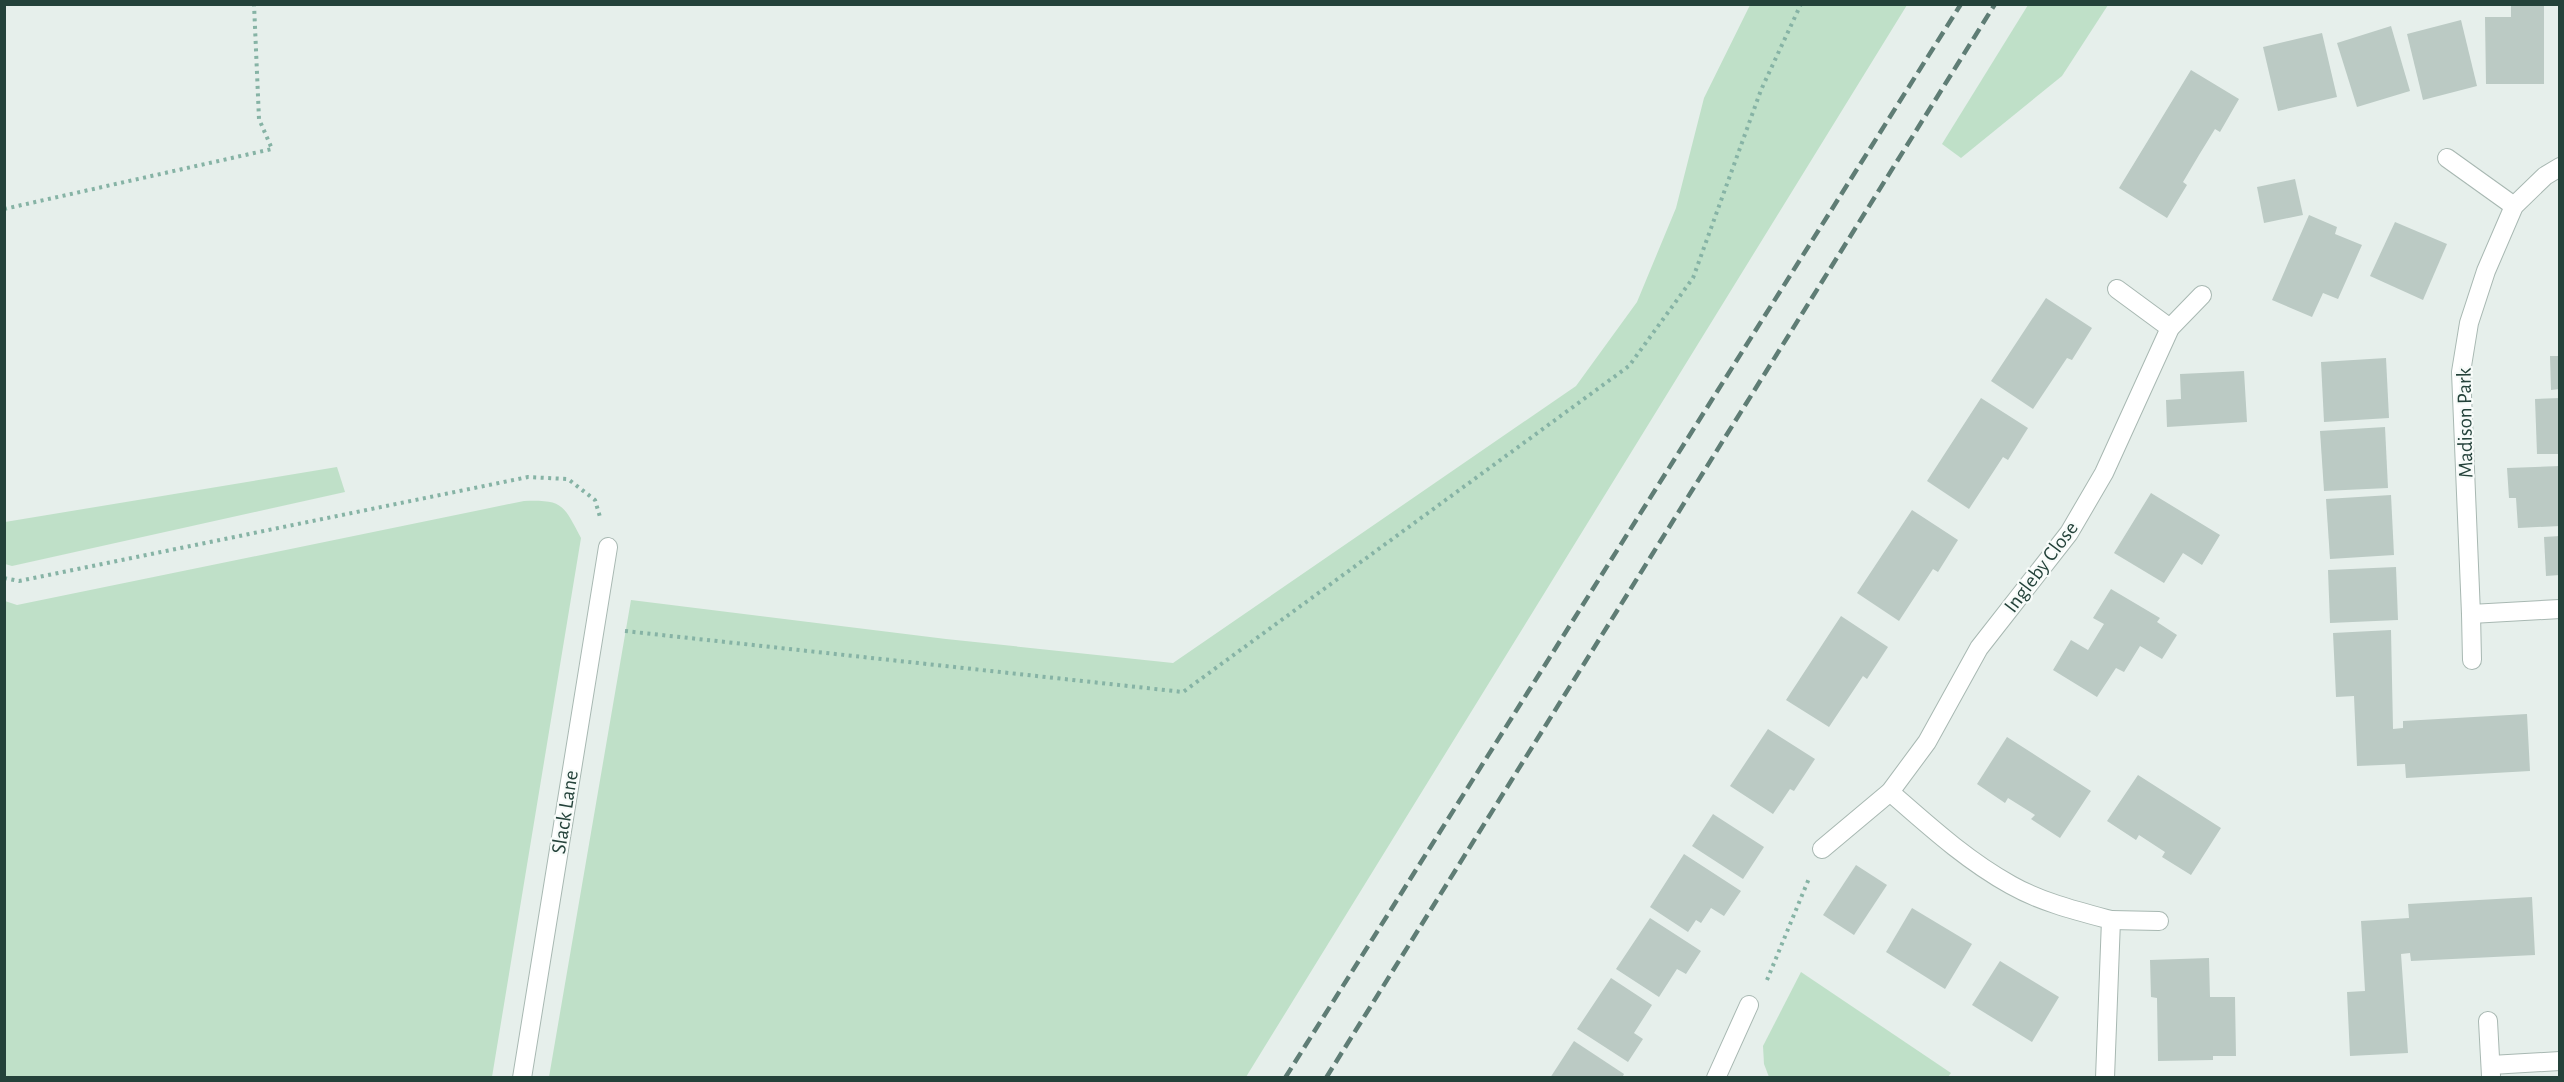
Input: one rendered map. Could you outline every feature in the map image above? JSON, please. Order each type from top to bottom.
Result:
[{"type":"street","points":[[2447,158],[2514,206]]},
{"type":"street","name":"Madison Park","points":[[2472,660],[2461,372],[2469,323],[2486,271],[2514,206],[2545,176],[2559,167]]},
{"type":"street","points":[[2118,290],[2170,328]]},
{"type":"street","name":"Ingleby Close","points":[[1822,849],[1890,792],[1927,742],[1979,648],[2069,533],[2104,474],[2170,328],[2202,294]]},
{"type":"street","name":"Slack Lane","points":[[522,1077],[608,547]]},
{"type":"street","points":[[2471,614],[2559,609]]},
{"type":"street","points":[[1890,792],[1961,854],[2012,886],[2056,904],[2111,920],[2159,921]]},
{"type":"street","points":[[2105,1077],[2111,920]]},
{"type":"street","points":[[1716,1077],[1749,1005]]},
{"type":"street","points":[[2488,1021],[2491,1071],[2559,1061]]},
{"type":"path","points":[[4,209],[272,149],[259,119],[255,4]]},
{"type":"path","points":[[595,627],[1183,692],[1629,366],[1693,278],[1761,90],[1801,4]]},
{"type":"path","points":[[4,579],[20,581],[528,477],[568,478],[595,500],[608,547]]},
{"type":"path","points":[[1749,1005],[1767,979],[1822,849]]},
{"type":"green space","points":[[1750,5],[1907,5],[1246,1077],[549,1077],[631,600],[946,639],[1173,663],[1576,386],[1637,302],[1676,208],[1704,98]]},
{"type":"green space","points":[[2028,5],[2108,5],[2062,76],[1961,158],[1942,144]]},
{"type":"green space","points":[[337,467],[345,492],[12,566],[5,564],[5,522]]},
{"type":"green space","points":[[524,501],[547,502],[560,506],[581,538],[492,1077],[5,1077],[5,601],[17,605]]},
{"type":"green space","points":[[1801,972],[1951,1073],[1948,1077],[1769,1077],[1764,1064],[1763,1046]]},
{"type":"building","points":[[2511,4],[2544,4],[2544,84],[2486,84],[2485,17],[2511,17]]},
{"type":"building","points":[[2461,20],[2477,86],[2423,100],[2407,34]]},
{"type":"building","points":[[2391,26],[2410,91],[2357,107],[2337,43]]},
{"type":"building","points":[[2322,33],[2337,97],[2278,111],[2263,47]]},
{"type":"building","points":[[2191,70],[2239,99],[2220,132],[2215,129],[2199,155],[2183,182],[2187,185],[2167,218],[2119,188]]},
{"type":"building","points":[[2295,179],[2303,215],[2264,223],[2257,187]]},
{"type":"building","points":[[2309,215],[2337,227],[2335,234],[2362,245],[2338,299],[2323,293],[2312,317],[2272,300]]},
{"type":"building","points":[[2395,222],[2447,244],[2423,300],[2370,276]]},
{"type":"building","points":[[2046,298],[2092,328],[2072,360],[2067,358],[2033,409],[1991,381]]},
{"type":"building","points":[[2550,356],[2560,356],[2560,389],[2551,390]]},
{"type":"building","points":[[2386,358],[2389,418],[2324,422],[2321,362]]},
{"type":"building","points":[[2244,371],[2247,422],[2167,427],[2166,400],[2181,399],[2180,374]]},
{"type":"building","points":[[1981,398],[2028,428],[2008,460],[2003,457],[1969,509],[1927,481]]},
{"type":"building","points":[[2560,398],[2560,454],[2537,454],[2535,399]]},
{"type":"building","points":[[2385,427],[2388,488],[2324,491],[2320,431]]},
{"type":"building","points":[[2560,466],[2560,526],[2518,528],[2516,498],[2509,498],[2507,468]]},
{"type":"building","points":[[2151,493],[2220,535],[2202,565],[2183,553],[2164,583],[2114,553]]},
{"type":"building","points":[[2391,495],[2394,555],[2330,559],[2326,499]]},
{"type":"building","points":[[1912,510],[1958,540],[1938,572],[1933,569],[1899,621],[1857,593]]},
{"type":"building","points":[[2560,536],[2560,575],[2546,576],[2544,537]]},
{"type":"building","points":[[2396,567],[2398,620],[2330,623],[2328,570]]},
{"type":"building","points":[[2111,589],[2160,618],[2157,622],[2177,635],[2162,659],[2140,646],[2124,672],[2116,668],[2097,697],[2053,670],[2071,640],[2088,650],[2104,624],[2093,618]]},
{"type":"building","points":[[1841,616],[1888,647],[1867,679],[1863,676],[1829,727],[1786,700]]},
{"type":"building","points":[[2391,630],[2393,729],[2403,728],[2403,721],[2527,714],[2530,771],[2406,778],[2405,764],[2357,766],[2354,696],[2336,697],[2333,633]]},
{"type":"building","points":[[1768,729],[1815,759],[1794,791],[1790,789],[1773,814],[1730,786]]},
{"type":"building","points":[[2007,737],[2091,791],[2060,838],[2031,819],[2035,815],[2008,798],[2005,803],[1977,784]]},
{"type":"building","points":[[2138,775],[2221,828],[2191,875],[2162,857],[2165,852],[2139,835],[2136,840],[2107,821]]},
{"type":"building","points":[[1713,814],[1764,847],[1743,879],[1692,846]]},
{"type":"building","points":[[1684,854],[1741,891],[1724,916],[1711,908],[1701,923],[1696,920],[1688,932],[1650,907]]},
{"type":"building","points":[[1856,865],[1887,885],[1854,935],[1823,915]]},
{"type":"building","points":[[2532,897],[2535,955],[2411,961],[2410,953],[2401,954],[2408,1053],[2350,1056],[2347,992],[2365,991],[2361,921],[2409,918],[2408,904]]},
{"type":"building","points":[[1912,908],[1972,944],[1945,989],[1886,952]]},
{"type":"building","points":[[1650,918],[1701,951],[1686,974],[1677,969],[1659,997],[1616,969]]},
{"type":"building","points":[[2209,958],[2210,997],[2235,997],[2236,1056],[2213,1056],[2213,1060],[2158,1061],[2157,998],[2151,997],[2150,960]]},
{"type":"building","points":[[2000,961],[2059,997],[2032,1042],[1972,1005]]},
{"type":"building","points":[[1611,978],[1652,1005],[1634,1033],[1643,1039],[1628,1062],[1577,1029]]},
{"type":"building","points":[[1574,1041],[1624,1074],[1622,1078],[1550,1078]]},
{"type":"railway","points":[[1285,1078],[1961,4]]},
{"type":"railway","points":[[1326,1078],[1995,4]]}]
